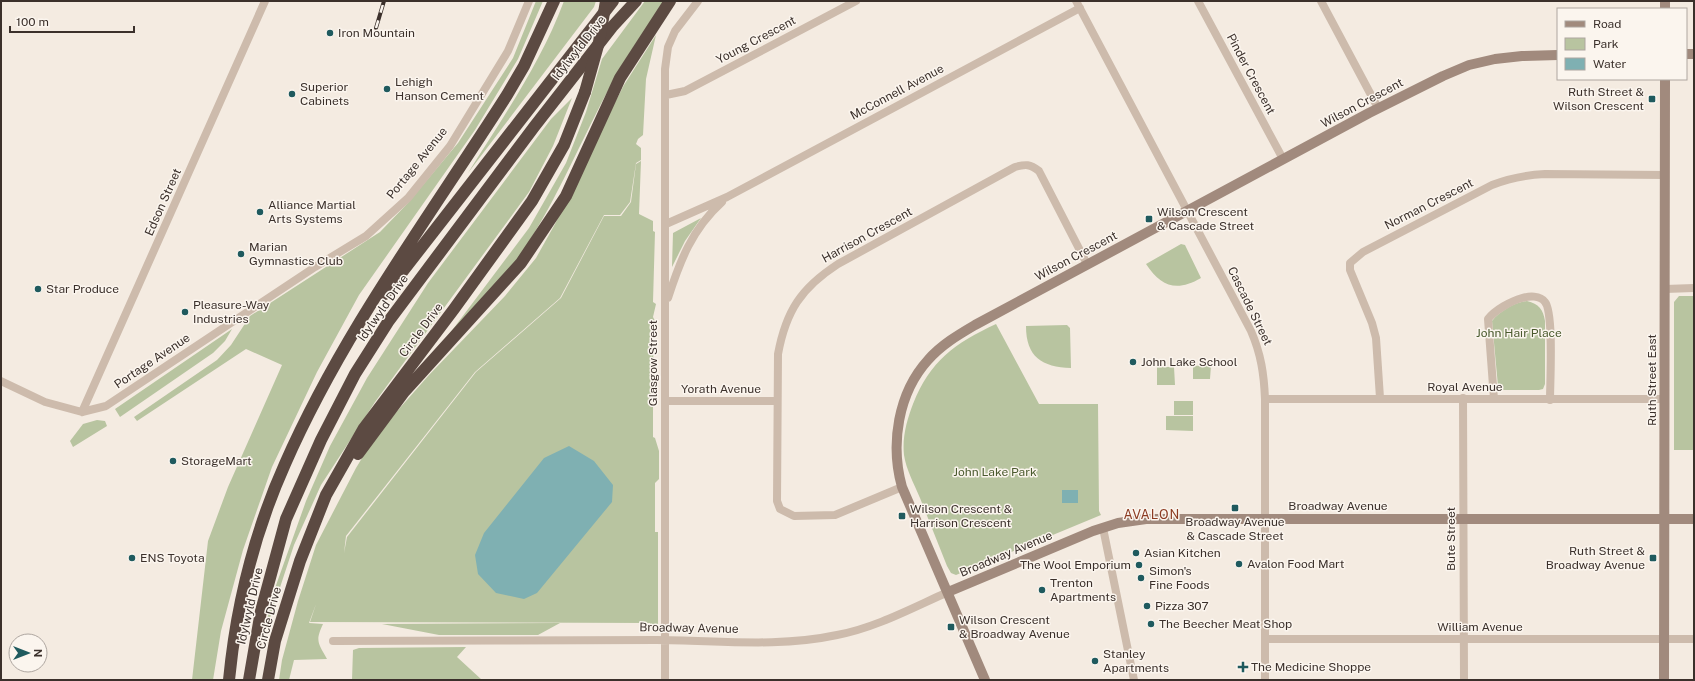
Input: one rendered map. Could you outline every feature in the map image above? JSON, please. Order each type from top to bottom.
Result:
[{"type":"highway","points":[[229,680],[231,659],[245,588],[260,529],[291,451],[322,388],[389,274],[507,95],[524,66],[554,1]]},
{"type":"highway","name":"Circle Drive","points":[[268,680],[276,641],[300,561],[326,496],[345,465],[364,428],[459,303],[532,201],[564,145],[585,92],[599,42],[606,1]]},
{"type":"highway","name":"Idylwyld Drive","points":[[358,328],[613,1]]},
{"type":"highway","name":"Idylwyld Drive","points":[[249,680],[261,611],[286,519],[321,440],[355,374],[388,322],[469,213],[612,27],[636,1]]},
{"type":"highway","points":[[345,465],[354,458],[404,392],[521,263],[566,196],[620,78],[670,1]]},
{"type":"street","name":"Edson Street","points":[[82,412],[265,1]]},
{"type":"street","name":"Portage Avenue","points":[[1,381],[45,402],[82,412],[106,406],[315,267],[366,236],[408,198],[450,146],[508,51],[529,1]]},
{"type":"street","name":"Glasgow Street","points":[[665,680],[665,69],[668,47],[675,31],[698,1]]},
{"type":"street","name":"Young Crescent","points":[[666,95],[685,91],[856,1]]},
{"type":"street","name":"Pinder Crescent","points":[[1198,1],[1283,159]]},
{"type":"street","points":[[1321,1],[1378,108]]},
{"type":"street","name":"McConnell Avenue","points":[[666,224],[727,197],[1078,5]]},
{"type":"street","name":"Cascade Street","points":[[1078,5],[1251,331],[1259,349],[1263,367],[1265,399],[1265,680]]},
{"type":"street","name":"Wilson Crescent","points":[[985,680],[902,487],[897,463],[896,442],[899,417],[915,376],[927,360],[957,335],[1378,108],[1443,76],[1469,65],[1495,59],[1522,56],[1557,55]]},
{"type":"street","name":"Ruth Street East","points":[[1664,680],[1665,80]]},
{"type":"street","name":"Harrison Crescent","points":[[902,487],[835,515],[794,516],[780,509],[777,501],[778,354],[781,336],[792,310],[804,291],[820,275],[838,264],[1016,167],[1025,164],[1032,166],[1039,171],[1087,264]]},
{"type":"street","name":"Norman Crescent","points":[[1380,398],[1376,338],[1372,323],[1350,270],[1350,263],[1354,258],[1492,185],[1508,179],[1525,175],[1545,174],[1665,175]]},
{"type":"street","name":"McConnell Avenue","points":[[666,306],[678,265],[691,239],[706,218],[727,197]]},
{"type":"street","points":[[1665,289],[1694,288]]},
{"type":"street","points":[[1494,399],[1488,319],[1492,314],[1519,299],[1532,297],[1542,299],[1550,315],[1550,400]]},
{"type":"street","name":"Bute Street","points":[[1463,398],[1464,680]]},
{"type":"street","name":"Royal Avenue","points":[[1265,399],[1665,399]]},
{"type":"street","name":"Yorath Avenue","points":[[665,401],[777,401]]},
{"type":"street","name":"Broadway Avenue","points":[[333,641],[804,641],[838,635],[873,624],[1103,528],[1118,523],[1146,519],[1694,519]]},
{"type":"street","points":[[1103,528],[1134,680]]},
{"type":"street","name":"William Avenue","points":[[1265,639],[1694,639]]},
{"type":"green space","points":[[536,1],[543,1],[518,59],[475,130],[359,295],[317,372],[272,467],[243,550],[221,631],[213,680],[192,680],[208,541],[228,487],[282,365],[246,349],[137,421],[134,417],[217,360],[231,345],[250,316],[380,232],[407,204],[458,143],[513,58]]},
{"type":"green space","points":[[564,1],[596,1],[594,7],[468,173],[533,68],[555,24]]},
{"type":"green space","points":[[645,1],[664,1],[618,72],[536,231],[504,277],[483,302],[438,349],[529,228],[566,163],[586,112],[602,59]]},
{"type":"green space","points":[[656,35],[646,79],[643,135],[638,139],[636,144],[641,148],[641,160],[636,163],[630,202],[620,215],[604,215],[560,298],[475,372],[346,536],[344,553],[347,537],[476,372],[561,298],[604,216],[621,216],[631,202],[636,164],[641,161],[639,214],[653,221],[653,231],[655,232],[653,302],[656,304],[653,317],[656,323],[653,331],[653,345],[656,352],[653,356],[656,364],[657,394],[653,398],[653,437],[655,438],[659,451],[659,479],[655,483],[655,532],[658,532],[658,624],[655,626],[650,626],[650,623],[310,622],[316,604],[309,623],[323,624],[318,638],[321,649],[327,659],[294,660],[289,680],[279,680],[282,660],[298,601],[316,545],[356,468],[376,435],[429,375],[505,296],[536,258],[555,224],[624,85]]},
{"type":"green space","points":[[572,98],[553,146],[529,192],[375,402],[321,485],[294,545],[261,645],[274,591],[306,501],[330,446],[367,378],[428,283],[551,119]]},
{"type":"green space","points":[[701,218],[685,241],[672,267],[673,233]]},
{"type":"green space","points":[[1181,244],[1185,245],[1201,278],[1184,285],[1170,285],[1158,278],[1146,264]]},
{"type":"green space","points":[[1679,296],[1694,296],[1694,450],[1674,450],[1674,302]]},
{"type":"green space","name":"John Hair Place","points":[[1527,301],[1537,305],[1542,310],[1545,321],[1545,384],[1543,389],[1539,390],[1502,390],[1498,386],[1492,321],[1508,308],[1517,303]]},
{"type":"green space","name":"John Lake Park","points":[[996,324],[1039,404],[1098,404],[1099,511],[1101,515],[956,575],[951,573],[947,566],[908,471],[904,455],[904,435],[913,404],[927,376],[936,365],[956,346],[968,338]]},
{"type":"green space","points":[[1067,325],[1070,328],[1071,368],[1044,362],[1033,353],[1029,346],[1026,326]]},
{"type":"green space","points":[[232,329],[225,341],[213,353],[120,417],[115,409]]},
{"type":"green space","points":[[1211,365],[1210,379],[1193,379],[1193,366]]},
{"type":"green space","points":[[1157,367],[1174,367],[1175,385],[1157,385]]},
{"type":"green space","points":[[1174,401],[1193,401],[1193,415],[1174,415]]},
{"type":"green space","points":[[1166,416],[1193,416],[1193,431],[1166,430]]},
{"type":"green space","points":[[97,420],[105,421],[107,426],[73,447],[70,441],[83,424]]},
{"type":"green space","points":[[560,623],[538,635],[439,635],[382,624]]},
{"type":"green space","points":[[466,647],[457,657],[482,680],[352,680],[353,650],[359,648]]},
{"type":"water","points":[[569,446],[594,461],[613,485],[612,502],[537,593],[524,599],[496,593],[478,574],[475,555],[484,533],[544,458]]},
{"type":"water","points":[[1062,490],[1078,490],[1078,503],[1062,503]]},
{"type":"railway","points":[[376,28],[384,1]]},
{"type":"place","name":"Iron Mountain","points":[[330,33]]},
{"type":"place","name":"Lehigh Hanson Cement","points":[[387,89]]},
{"type":"place","name":"Superior Cabinets","points":[[292,94]]},
{"type":"place","name":"Ruth Street & Wilson Crescent","points":[[1652,99]]},
{"type":"place","name":"Alliance Martial Arts Systems","points":[[260,212]]},
{"type":"place","name":"Wilson Crescent & Cascade Street","points":[[1149,219]]},
{"type":"place","name":"Marian Gymnastics Club","points":[[241,254]]},
{"type":"place","name":"Star Produce","points":[[38,289]]},
{"type":"place","name":"Pleasure-Way Industries","points":[[185,312]]},
{"type":"place","name":"John Lake School","points":[[1133,362]]},
{"type":"place","name":"StorageMart","points":[[173,461]]},
{"type":"place","name":"Broadway Avenue & Cascade Street","points":[[1235,508]]},
{"type":"place","name":"Wilson Crescent & Harrison Crescent","points":[[902,516]]},
{"type":"place","name":"Asian Kitchen","points":[[1136,553]]},
{"type":"place","name":"ENS Toyota","points":[[132,558]]},
{"type":"place","name":"Ruth Street & Broadway Avenue","points":[[1653,558]]},
{"type":"place","name":"Avalon Food Mart","points":[[1239,564]]},
{"type":"place","name":"The Wool Emporium","points":[[1139,565]]},
{"type":"place","name":"Simon's Fine Foods","points":[[1141,578]]},
{"type":"place","name":"Trenton Apartments","points":[[1042,590]]},
{"type":"place","name":"Pizza 307","points":[[1147,606]]},
{"type":"place","name":"The Beecher Meat Shop","points":[[1151,624]]},
{"type":"place","name":"Wilson Crescent & Broadway Avenue","points":[[951,627]]},
{"type":"place","name":"Stanley Apartments","points":[[1095,661]]},
{"type":"place","name":"The Medicine Shoppe","points":[[1243,667]]},
{"type":"district","name":"AVALON","points":[[1152,514]]}]
